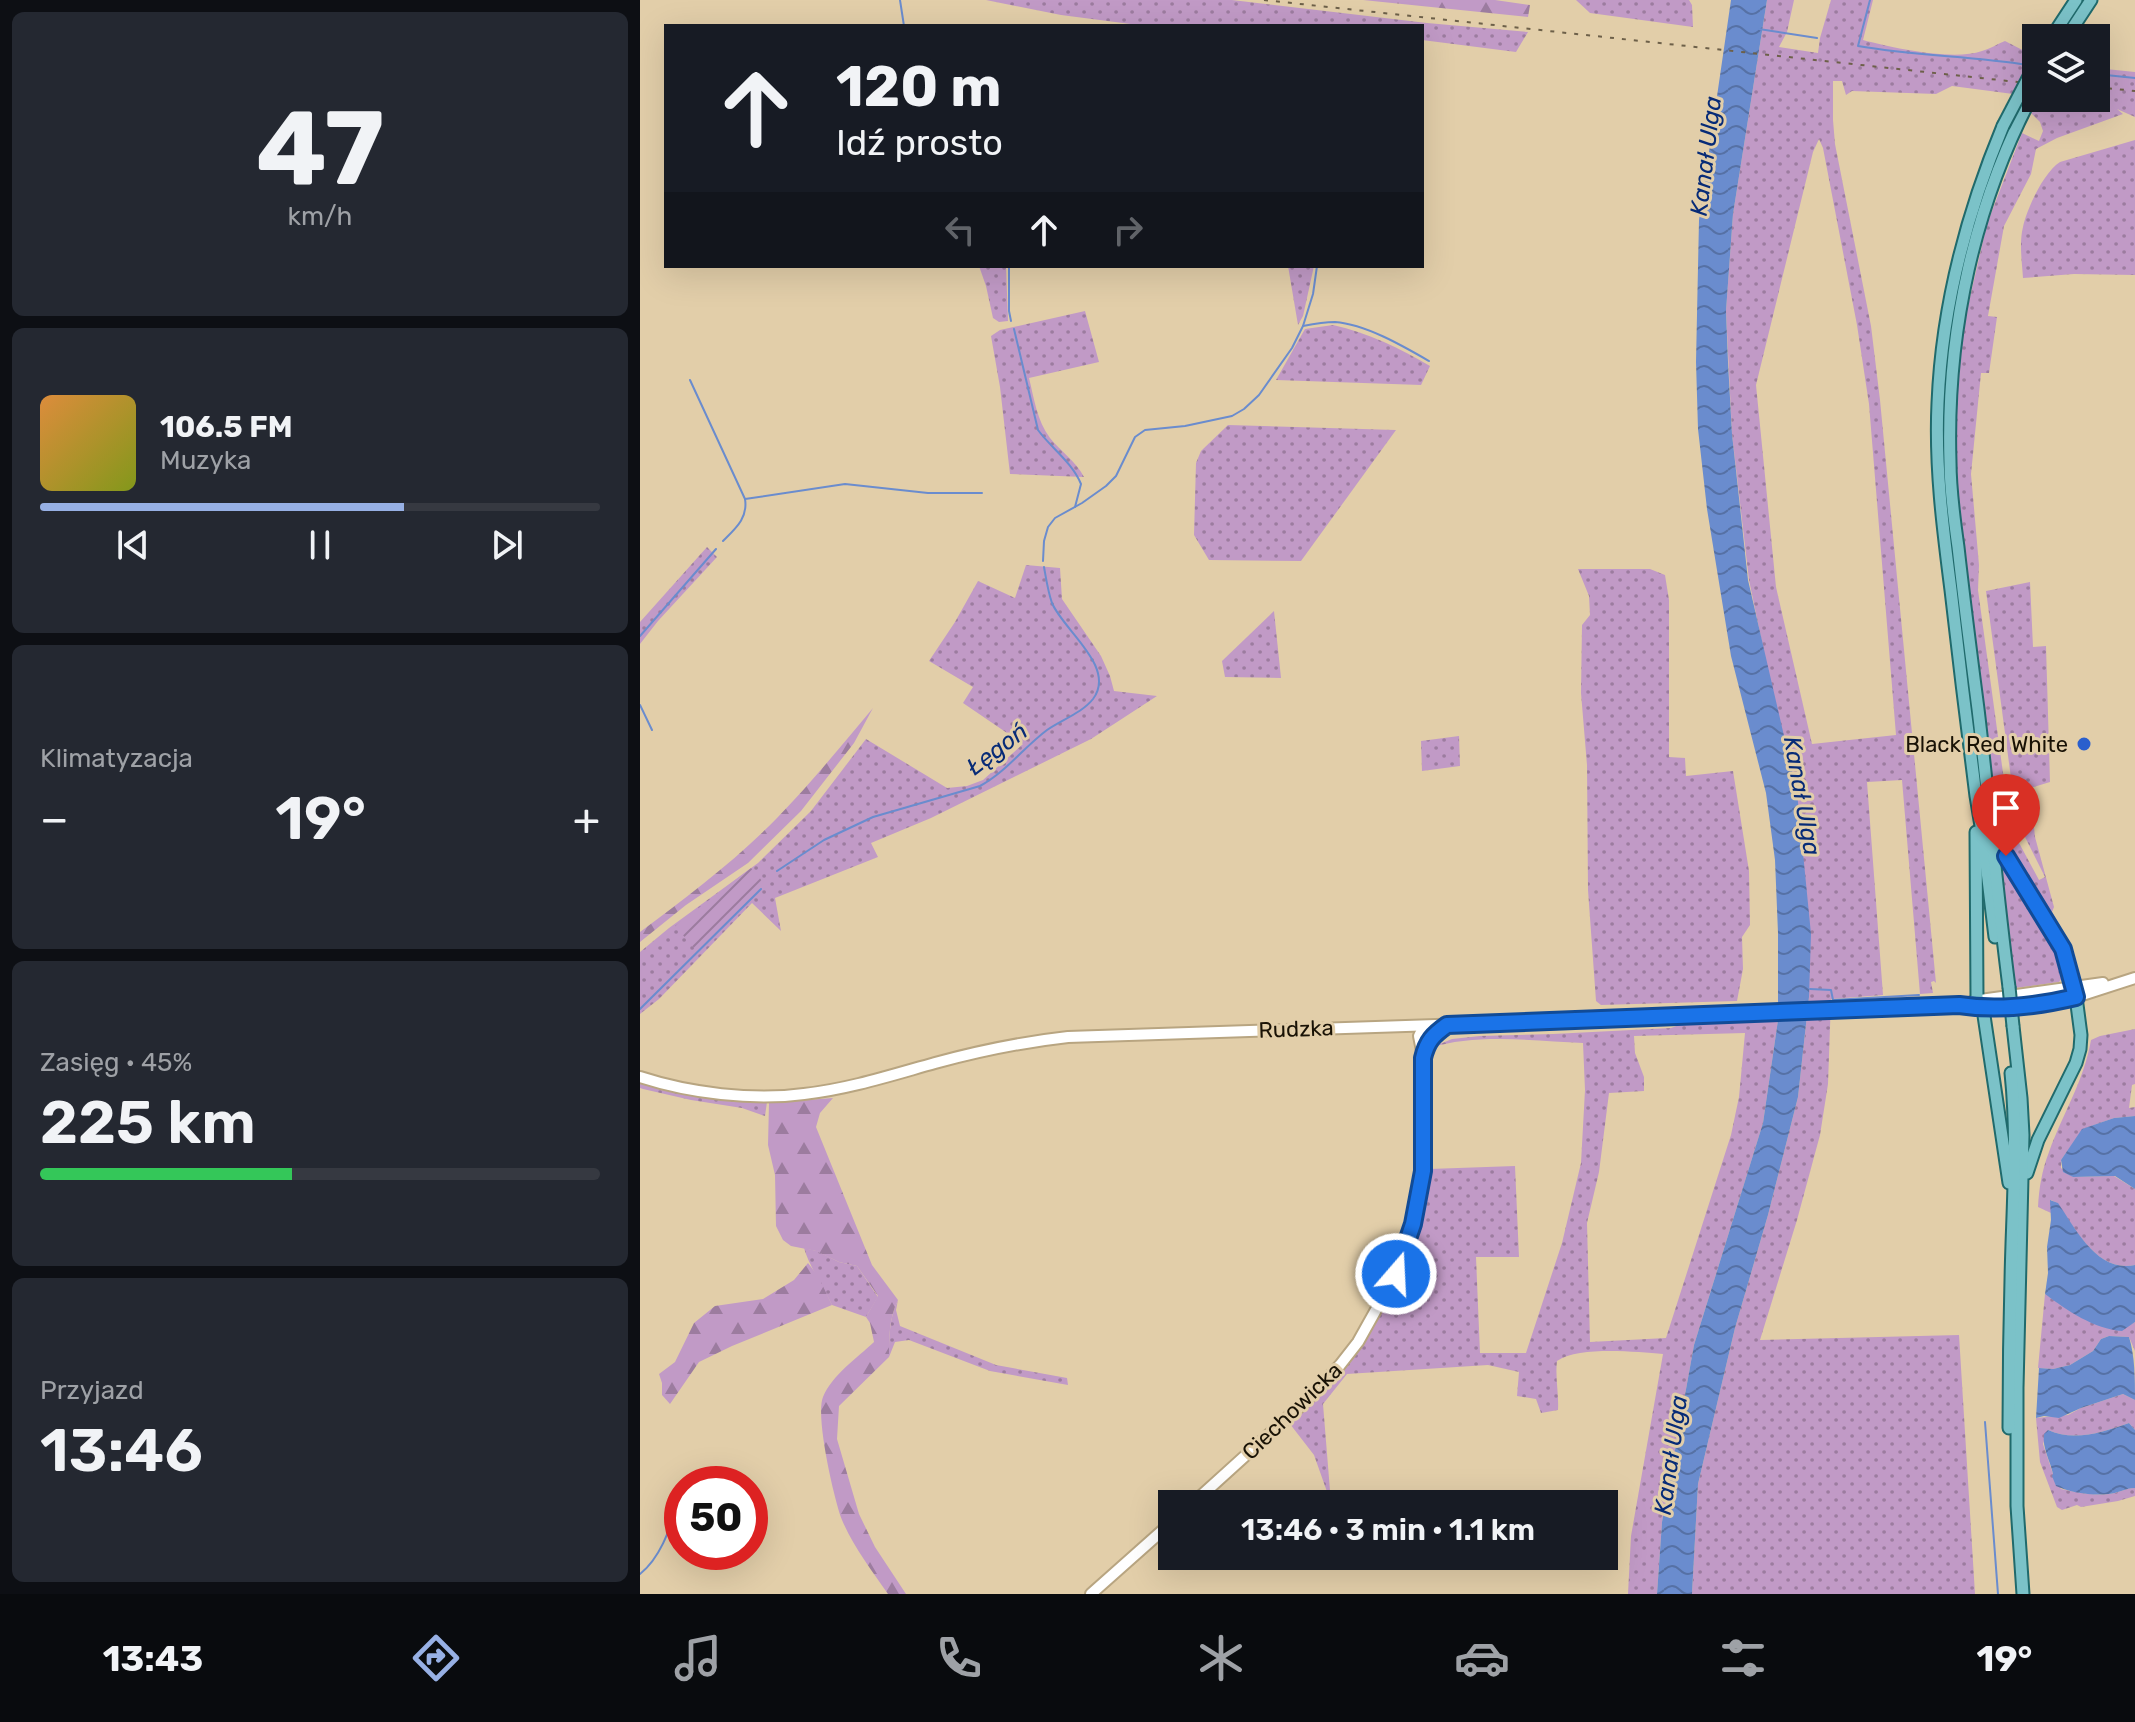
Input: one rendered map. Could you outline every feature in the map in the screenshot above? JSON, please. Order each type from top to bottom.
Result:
[{"type":"main road","points":[[2060,24],[2076,0]]},
{"type":"main road","points":[[2075,24],[2091,0]]},
{"type":"main road","points":[[2022,97],[1976,197],[1957,261],[1945,328],[1938,402],[1937,466],[1982,795],[2023,1135],[2009,1384],[2012,1477],[2023,1594]]},
{"type":"main road","points":[[2009,128],[2022,109]]},
{"type":"main road","points":[[1982,795],[2006,856],[2063,949],[2075,992],[2081,1035],[2080,1049],[2068,1079],[2031,1157],[2018,1210]]},
{"type":"main road","points":[[1982,795],[1980,1004],[2011,1194],[2018,1210]]},
{"type":"main road","name":"Rudzka","points":[[640,1077],[723,1093],[792,1095],[857,1084],[982,1051],[1053,1039],[2039,1004],[2135,978]]},
{"type":"main road","points":[[1423,1044],[1447,1025]]},
{"type":"main road","points":[[1423,1044],[1419,1036],[1424,1026]]},
{"type":"main road","points":[[1396,1027],[1423,1044]]},
{"type":"main road","name":"Ciechowicka","points":[[1207,1490],[1323,1385],[1358,1342],[1396,1274],[1413,1224],[1423,1171],[1423,1044]]},
{"type":"main road","points":[[1091,1594],[1158,1534]]},
{"type":"green space","points":[[986,0],[1232,0],[1528,32],[1516,52],[1424,40],[1424,24],[1131,24],[1061,15]]},
{"type":"green space","points":[[1363,0],[1495,0],[1530,5],[1528,17]]},
{"type":"green space","points":[[1576,0],[1689,0],[1693,27],[1590,13]]},
{"type":"green space","points":[[1767,0],[1794,0],[1787,32],[1779,47],[1818,53],[1831,0],[1873,0],[1863,40],[1906,50],[1955,55],[1982,51],[2005,41],[2022,50],[2022,95],[1952,86],[1936,94],[1852,91],[1846,95],[1842,81],[1833,81],[1835,144],[1871,326],[1880,400],[1936,983],[1931,982],[1933,993],[1920,994],[1902,780],[1867,782],[1883,995],[1831,999],[1828,1084],[1820,1135],[1760,1340],[1959,1335],[1975,1594],[1692,1594],[1698,1484],[1735,1328],[1798,1097],[1809,997],[1764,652],[1749,580],[1732,434],[1726,311],[1733,214]],"holes":[[[1819,139],[1857,325],[1869,404],[1896,735],[1812,744],[1776,587],[1756,385],[1813,152]]]},
{"type":"green space","points":[[2110,69],[2135,72],[2135,117],[2117,109],[2123,114],[2036,149],[2031,174],[2004,226],[1988,316],[1997,317],[1989,373],[1981,373],[1971,474],[1979,565],[1978,590],[2003,773],[2018,841],[2039,880],[2045,877],[2023,833],[2011,778],[1986,591],[2030,582],[2033,647],[2046,646],[2050,782],[2030,788],[2035,837],[2054,907],[2052,912],[2070,945],[2073,966],[2005,848],[1990,782],[1953,471],[1958,349],[1987,224],[2022,133],[2039,141],[2043,131],[2040,122],[2031,113],[2110,112]]},
{"type":"green space","points":[[2135,140],[2135,275],[2074,274],[2023,278],[2023,227],[2032,201],[2048,174],[2060,162]]},
{"type":"green space","points":[[980,268],[1006,268],[1008,321],[999,322],[993,318]]},
{"type":"green space","points":[[1288,268],[1314,268],[1303,316],[1298,325]]},
{"type":"green space","points":[[1085,311],[1099,362],[1029,378],[1042,424],[1084,477],[1010,474],[991,336],[1000,330]]},
{"type":"green space","points":[[1333,325],[1383,342],[1430,366],[1421,385],[1276,380],[1305,329]]},
{"type":"green space","points":[[1228,425],[1396,430],[1301,561],[1209,560],[1194,535],[1196,463],[1201,451]]},
{"type":"green space","points":[[707,547],[717,557],[640,644],[640,622]]},
{"type":"green space","points":[[1026,565],[1060,568],[1062,599],[1101,656],[1114,691],[1157,696],[1091,739],[931,818],[871,843],[878,857],[775,898],[781,931],[752,903],[659,999],[640,1014],[640,952],[758,863],[811,811],[866,739],[947,788],[983,780],[1023,744],[963,703],[973,687],[929,661],[978,581],[1015,598]]},
{"type":"green space","points":[[1578,569],[1650,569],[1665,575],[1669,600],[1669,757],[1685,758],[1686,776],[1733,771],[1749,871],[1750,925],[1742,937],[1743,969],[1737,1001],[1601,1005],[1596,1001],[1588,890],[1587,765],[1581,693],[1582,625],[1590,615],[1589,596]]},
{"type":"green space","points":[[1274,611],[1281,678],[1225,677],[1222,661]]},
{"type":"green space","points":[[873,708],[854,743],[801,811],[748,863],[686,905],[640,942],[640,932],[728,863],[777,818]]},
{"type":"green space","points":[[1459,736],[1460,766],[1422,771],[1421,741]]},
{"type":"green space","points":[[1994,836],[2058,948],[2066,973],[2059,982],[2015,988]]},
{"type":"green space","points":[[751,868],[763,882],[696,950],[675,926]]},
{"type":"green space","points":[[1778,1006],[1763,1123],[1694,1345],[1662,1522],[1657,1594],[1628,1594],[1631,1536],[1663,1354],[1623,1351],[1567,1356],[1557,1361],[1558,1410],[1541,1413],[1536,1399],[1517,1396],[1519,1372],[1488,1365],[1347,1374],[1323,1404],[1330,1490],[1326,1490],[1314,1455],[1290,1424],[1352,1359],[1387,1303],[1416,1233],[1429,1169],[1515,1166],[1519,1257],[1476,1257],[1480,1353],[1526,1353],[1562,1243],[1581,1163],[1585,1090],[1583,1043],[1486,1039],[1430,1048],[1452,1039],[1480,1036],[1671,1028],[1696,1019],[1748,1016],[1750,1007]],"holes":[[[1745,1033],[1739,1097],[1731,1135],[1666,1338],[1590,1342],[1587,1223],[1599,1172],[1609,1093],[1644,1091],[1644,1077],[1635,1053],[1634,1036]]]},
{"type":"green space","points":[[2135,1029],[2135,1084],[2132,1085],[2129,1108],[2135,1107],[2135,1116],[2114,1118],[2083,1129],[2061,1160],[2061,1168],[2073,1177],[2114,1176],[2135,1189],[2135,1265],[2122,1266],[2109,1262],[2089,1247],[2057,1203],[2051,1200],[2051,1213],[2038,1207],[2047,1159],[2078,1083],[2091,1040]]},
{"type":"green space","points":[[640,1080],[696,1093],[767,1102],[765,1116],[742,1108],[643,1089],[640,1088]]},
{"type":"green space","points":[[833,1098],[820,1113],[816,1127],[872,1265],[898,1300],[891,1321],[889,1357],[839,1406],[837,1439],[859,1514],[875,1547],[906,1594],[888,1594],[846,1530],[830,1477],[821,1421],[821,1407],[827,1389],[874,1342],[866,1317],[878,1296],[857,1266],[839,1262],[816,1251],[791,1246],[783,1240],[776,1226],[775,1175],[768,1145],[769,1103]]},
{"type":"green space","points":[[804,1248],[857,1266],[878,1297],[866,1317],[832,1305]]},
{"type":"green space","points":[[808,1263],[832,1305],[699,1362],[670,1404],[662,1395],[659,1374],[675,1362],[694,1323],[715,1306],[763,1299],[794,1280]]},
{"type":"green space","points":[[2045,1294],[2092,1321],[2120,1326],[2135,1322],[2135,1351],[2129,1337],[2109,1336],[2101,1339],[2093,1351],[2070,1365],[2038,1368]]},
{"type":"green space","points":[[898,1300],[896,1310],[900,1326],[996,1365],[1067,1378],[1068,1385],[990,1371],[909,1340],[895,1342],[889,1357],[891,1321]]},
{"type":"green space","points":[[2123,1394],[2135,1400],[2135,1430],[2129,1423],[2078,1435],[2048,1430],[2043,1444],[2061,1489],[2103,1494],[2135,1488],[2135,1496],[2062,1510],[2057,1507],[2040,1462],[2036,1418],[2068,1415]]},
{"type":"water","points":[[1731,0],[1767,0],[1733,214],[1726,311],[1728,362],[1732,434],[1748,580],[1797,792],[1811,934],[1809,997],[1798,1097],[1735,1328],[1698,1484],[1692,1594],[1657,1594],[1662,1522],[1694,1345],[1763,1123],[1778,1020],[1775,860],[1766,793],[1731,656],[1707,509],[1698,429],[1699,220]]},
{"type":"water","points":[[2135,1116],[2135,1189],[2115,1176],[2073,1177],[2063,1172],[2061,1160],[2082,1129],[2114,1118]]},
{"type":"water","points":[[2050,1200],[2058,1203],[2080,1236],[2099,1256],[2122,1266],[2135,1265],[2135,1322],[2122,1331],[2091,1323],[2045,1294]]},
{"type":"water","points":[[2109,1336],[2129,1337],[2134,1360],[2135,1400],[2123,1394],[2059,1418],[2036,1418],[2039,1368],[2070,1365],[2093,1351],[2101,1339]]},
{"type":"water","points":[[2129,1423],[2135,1430],[2135,1488],[2096,1495],[2056,1486],[2044,1444],[2044,1434],[2048,1430],[2078,1435]]},
{"type":"waterway","points":[[900,0],[904,24]]},
{"type":"waterway","points":[[1870,0],[1858,46],[2022,64]]},
{"type":"waterway","points":[[1759,29],[1817,38]]},
{"type":"waterway","points":[[2110,75],[2135,78]]},
{"type":"waterway","points":[[1009,268],[1011,321]]},
{"type":"waterway","name":"Łęgoń","points":[[1043,561],[1048,527],[1055,518],[1082,503],[1116,476],[1135,437],[1145,430],[1185,426],[1232,416],[1259,395],[1292,348],[1303,326],[1317,268]]},
{"type":"waterway","points":[[1303,326],[1335,322],[1359,327],[1429,361]]},
{"type":"waterway","points":[[1014,329],[1038,430],[1081,484],[1075,507]]},
{"type":"waterway","points":[[690,380],[745,499],[743,517],[723,541]]},
{"type":"waterway","points":[[745,499],[845,484],[928,493],[982,493]]},
{"type":"waterway","points":[[640,636],[716,549]]},
{"type":"waterway","name":"Łęgoń","points":[[777,871],[824,840],[873,817],[980,786],[1047,730],[1093,699],[1099,687],[1098,674],[1086,649],[1052,603],[1044,567]]},
{"type":"waterway","points":[[640,705],[652,730]]},
{"type":"waterway","name":"Łęgoń","points":[[640,1009],[761,889]]},
{"type":"waterway","points":[[1810,989],[1831,990],[1833,1000],[1919,995]]},
{"type":"waterway","points":[[1985,1422],[1998,1594]]},
{"type":"waterway","points":[[640,1574],[664,1540]]},
{"type":"railway","points":[[1264,0],[2022,82]]},
{"type":"railway","points":[[2110,88],[2135,91]]},
{"type":"place","name":"Black Red White","points":[[2084,744]]},
{"type":"route","points":[[1396,1274],[1413,1224],[1423,1171],[1423,1058],[1427,1043],[1438,1031],[1447,1025],[1589,1018],[1959,1005],[1983,1009],[2076,997],[2063,949],[2006,856]]},
{"type":"water label","name":"Kanał Ulga","points":[[1706,156]]},
{"type":"water label","name":"Kanał Ulga","points":[[1802,796]]},
{"type":"water label","name":"Kanał Ulga","points":[[1671,1455]]}]
